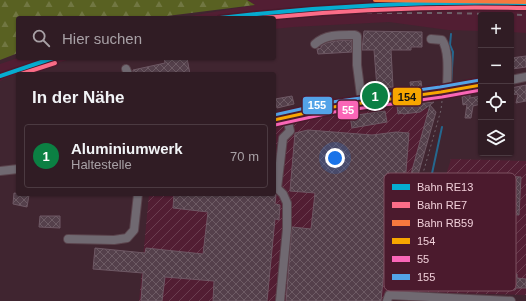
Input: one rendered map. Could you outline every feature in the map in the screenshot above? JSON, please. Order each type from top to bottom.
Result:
[{"type":"street","points":[[315,44],[322,38],[338,35],[357,36],[357,65],[362,103]]},
{"type":"street","points":[[431,39],[442,40],[446,45],[447,52],[444,92]]},
{"type":"street","points":[[514,79],[526,77]]},
{"type":"street","points":[[276,120],[312,111],[444,92],[478,86]]},
{"type":"street","points":[[280,301],[287,229],[287,203],[283,194],[277,188],[283,138],[290,131],[287,117]]},
{"type":"street","points":[[0,171],[16,169]]},
{"type":"street","points":[[68,239],[114,240],[127,238],[134,230],[138,196]]},
{"type":"street","points":[[388,298],[510,301]]},
{"type":"path","points":[[423,173],[441,110],[444,92]]},
{"type":"shaded area","points":[[247,0],[526,0],[526,33],[514,32],[514,12],[478,12],[478,31],[448,30],[389,22],[276,29],[276,16],[190,16],[255,5]]},
{"type":"shaded area","points":[[16,59],[16,60],[67,60],[25,72],[16,72],[16,75],[0,81],[0,64]]},
{"type":"shaded area","points":[[421,103],[433,114],[418,173],[384,173],[384,291],[388,291],[385,301],[139,301],[149,196],[276,196],[276,127],[319,118]]},
{"type":"shaded area","points":[[451,159],[526,161],[526,295],[409,292],[516,291],[516,173],[447,173]]},
{"type":"green space","points":[[0,0],[247,0],[255,5],[167,16],[16,16],[16,54],[0,60]]},
{"type":"building","points":[[364,31],[422,32],[422,47],[411,47],[411,50],[391,50],[393,87],[377,88],[374,50],[362,50]]},
{"type":"building","points":[[352,40],[352,52],[318,54],[317,49],[321,48],[321,46],[326,43]]},
{"type":"building","points":[[526,56],[526,67],[514,69],[514,58]]},
{"type":"building","points":[[164,60],[187,60],[190,72],[133,72],[133,70],[165,63]]},
{"type":"building","points":[[421,81],[422,88],[411,89],[410,82]]},
{"type":"building","points":[[526,85],[526,101],[516,103],[518,94],[514,95],[514,87]]},
{"type":"building","points":[[470,95],[470,98],[478,97],[478,105],[473,106],[471,118],[465,118],[467,104],[463,105],[462,96]]},
{"type":"building","points":[[292,96],[294,104],[277,108],[276,99]]},
{"type":"building","points":[[434,102],[420,112],[398,114],[397,106]]},
{"type":"building","points":[[430,105],[436,112],[419,173],[411,173]]},
{"type":"building","points":[[385,111],[387,122],[352,128],[350,116]]},
{"type":"building","points":[[308,130],[372,135],[396,132],[409,133],[406,173],[384,173],[384,268],[381,301],[286,301],[292,227],[311,229],[315,193],[290,191],[295,133]]},
{"type":"building","points":[[516,177],[521,177],[519,215],[516,215]]},
{"type":"building","points":[[14,193],[16,193],[16,196],[29,196],[27,207],[13,204]]},
{"type":"building","points":[[174,196],[276,196],[275,204],[280,205],[279,220],[275,219],[267,301],[213,301],[214,281],[165,277],[162,301],[141,301],[143,273],[93,269],[95,248],[145,253],[146,248],[203,254],[208,212],[173,208]]},
{"type":"building","points":[[40,216],[60,216],[60,228],[39,227]]},
{"type":"building","points":[[516,274],[517,278],[526,279],[526,288],[516,288]]},
{"type":"waterway","points":[[451,34],[450,45],[453,52],[451,85]]},
{"type":"waterway","points":[[432,173],[442,127]]},
{"type":"railway","points":[[297,14],[449,13],[526,15]]},
{"type":"rail line","name":"RB59","points":[[375,0],[526,2]]},
{"type":"rail line","name":"RE13","points":[[239,16],[296,10],[373,5],[526,3]]},
{"type":"rail line","name":"RE7","points":[[276,17],[329,12],[394,9],[460,7],[526,8]]},
{"type":"rail line","name":"RE13","points":[[0,76],[47,60]]},
{"type":"rail line","name":"RE7","points":[[27,72],[55,63]]},
{"type":"transit line","name":"155","points":[[276,115],[332,102],[478,80]]},
{"type":"transit line","name":"154","points":[[276,120],[333,107],[478,86]]},
{"type":"transit line","name":"55","points":[[276,125],[334,112],[478,91]]},
{"type":"place","name":"Aluminiumwerk","points":[[375,96]]}]
